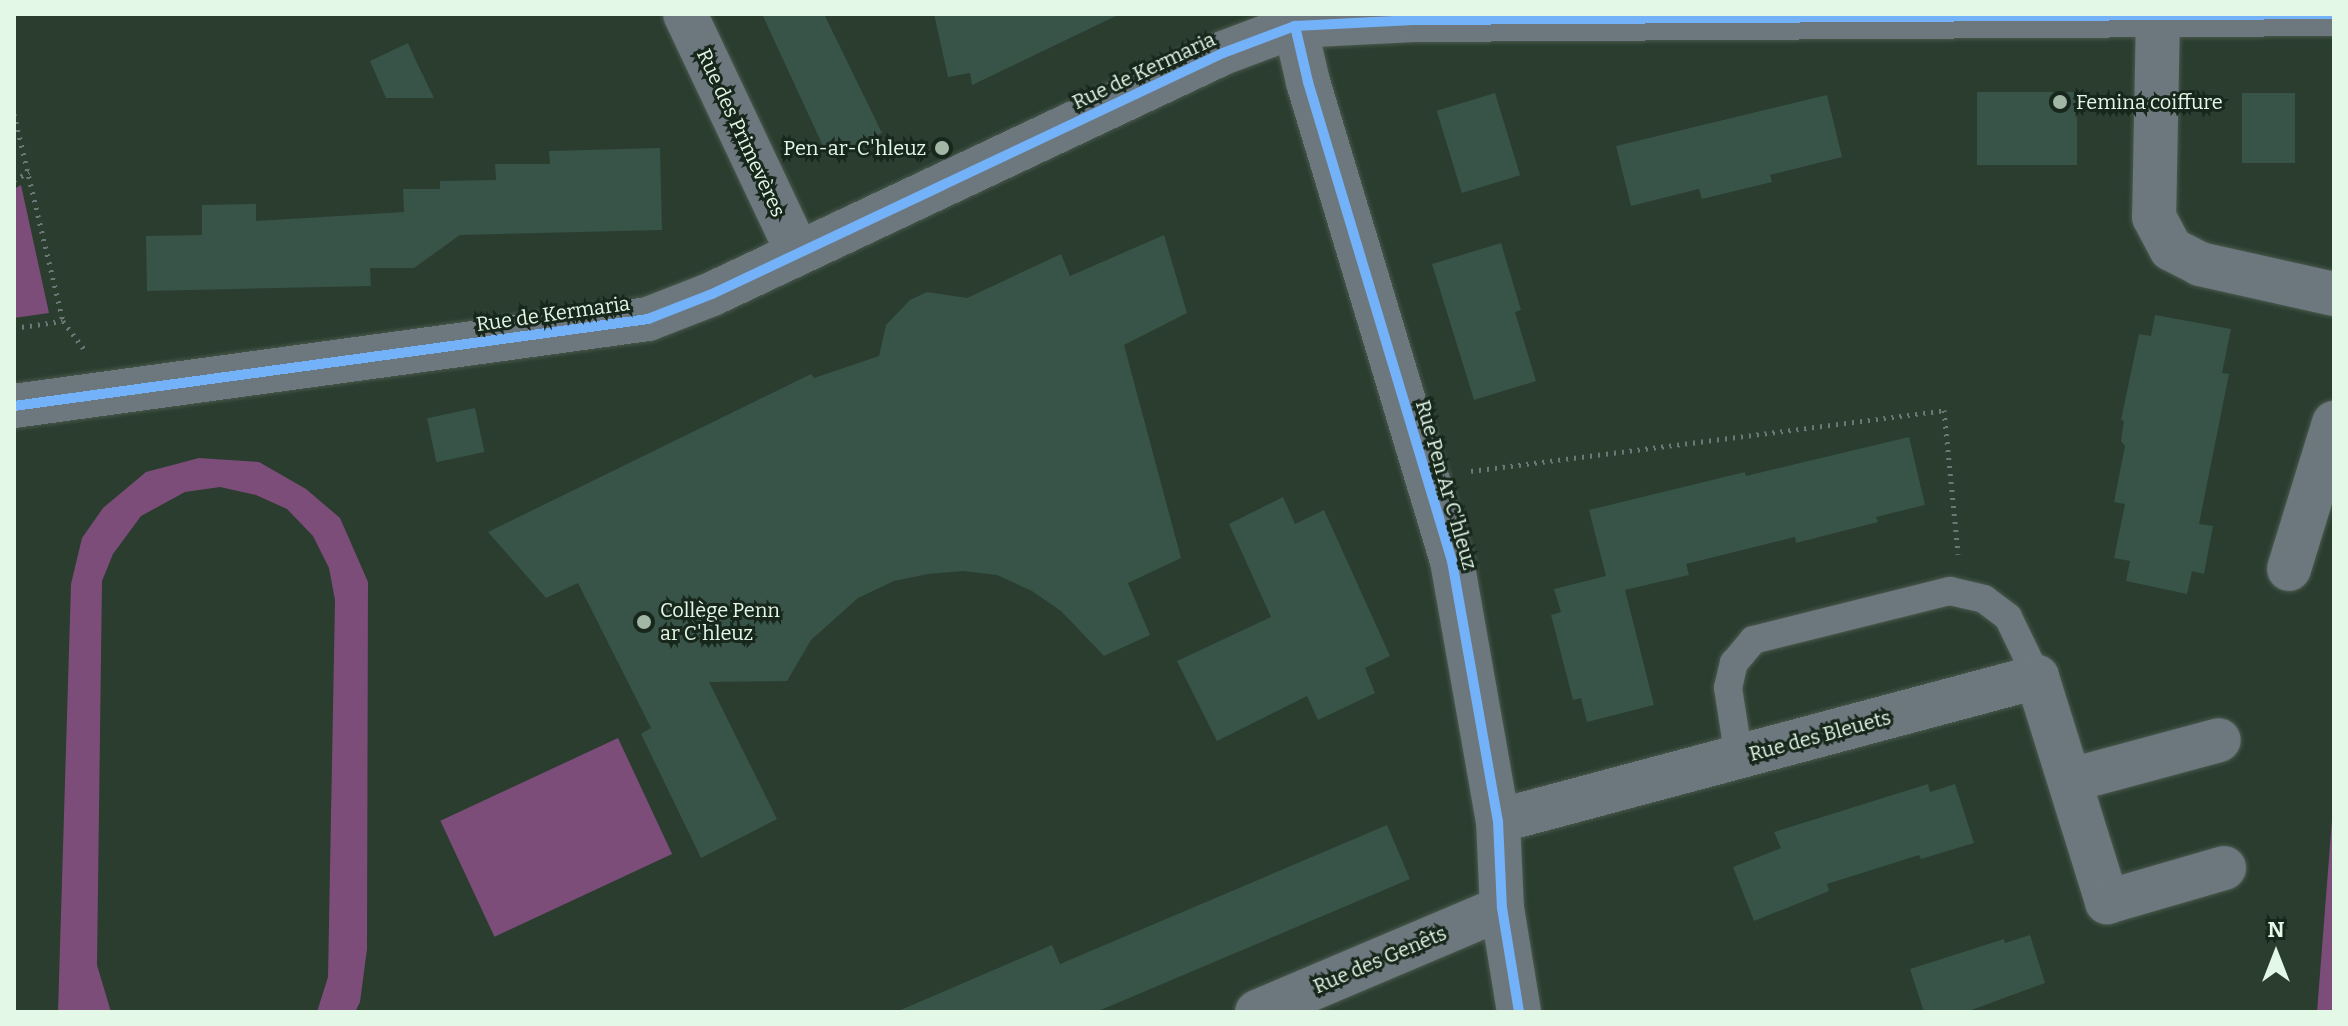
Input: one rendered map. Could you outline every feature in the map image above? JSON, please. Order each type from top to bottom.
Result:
[{"type":"street","name":"Rue des Primevères","points":[[685,14],[798,253]]},
{"type":"street","name":"Rue de Kermaria","points":[[14,406],[648,319],[712,294],[1223,53],[1295,26],[1563,17],[2334,14]]},
{"type":"street","points":[[2158,15],[2154,217],[2171,249],[2200,264],[2334,294]]},
{"type":"street","name":"Rue Pen Ar C'hleuz","points":[[1295,26],[1312,97],[1452,561],[1498,821],[1502,908],[1519,1012]]},
{"type":"street","points":[[2289,569],[2334,423]]},
{"type":"street","points":[[2037,677],[2107,902],[2224,868]]},
{"type":"street","name":"Rue des Bleuets","points":[[1498,821],[2037,677]]},
{"type":"street","points":[[2071,780],[2219,740]]},
{"type":"street","name":"Rue des Genêts","points":[[1257,1012],[1502,908]]},
{"type":"lane","points":[[1739,758],[1728,688],[1734,663],[1753,640],[1950,591],[1984,599],[2008,617],[2037,677]]},
{"type":"path","points":[[14,114],[63,321],[117,391]]},
{"type":"path","points":[[14,180],[29,172]]},
{"type":"path","points":[[14,328],[63,321]]},
{"type":"path","points":[[1427,477],[1944,410],[1959,562],[1950,591]]},
{"type":"shaded area","points":[[21,185],[49,313],[14,318],[14,189]]},
{"type":"shaded area","points":[[199,458],[259,462],[306,489],[340,518],[368,582],[367,949],[360,1002],[355,1012],[317,1012],[328,977],[335,600],[329,568],[313,536],[287,509],[256,495],[220,487],[185,492],[141,516],[113,554],[102,581],[97,965],[111,1012],[58,1012],[71,584],[82,538],[103,508],[146,472]]},
{"type":"shaded area","points":[[618,738],[672,854],[494,937],[440,821]]},
{"type":"shaded area","points":[[2334,794],[2334,1012],[2317,1012]]},
{"type":"building","points":[[762,14],[824,14],[882,133],[829,159]]},
{"type":"building","points":[[934,14],[1120,14],[972,85],[970,73],[948,77]]},
{"type":"building","points":[[408,43],[434,98],[386,98],[370,61]]},
{"type":"building","points":[[1977,92],[2077,92],[2077,165],[1977,165]]},
{"type":"building","points":[[1495,93],[1520,175],[1462,193],[1437,111]]},
{"type":"building","points":[[2242,93],[2295,93],[2295,163],[2242,163]]},
{"type":"building","points":[[1827,95],[1842,157],[1770,175],[1772,182],[1702,199],[1699,189],[1631,206],[1616,146]]},
{"type":"building","points":[[660,148],[662,230],[460,235],[414,268],[370,268],[371,286],[147,291],[146,236],[202,235],[202,205],[256,204],[256,221],[404,212],[403,189],[440,189],[440,181],[496,180],[495,164],[550,164],[549,151]]},
{"type":"building","points":[[1164,235],[1187,313],[1124,345],[1181,558],[1128,583],[1150,635],[1104,656],[1061,611],[1032,591],[997,575],[963,571],[928,574],[894,581],[858,598],[811,640],[787,681],[709,682],[777,819],[701,858],[641,734],[651,728],[578,583],[546,598],[488,532],[811,374],[814,378],[879,356],[886,325],[910,300],[927,292],[967,298],[1061,254],[1070,276]]},
{"type":"building","points":[[1501,243],[1521,310],[1515,312],[1536,381],[1474,400],[1432,264]]},
{"type":"building","points":[[2155,315],[2231,329],[2222,373],[2229,374],[2199,524],[2213,526],[2204,574],[2192,571],[2187,594],[2126,581],[2130,561],[2114,558],[2125,504],[2114,502],[2125,446],[2121,441],[2124,421],[2121,420],[2139,334],[2151,336]]},
{"type":"building","points":[[475,408],[484,452],[436,462],[427,418]]},
{"type":"building","points":[[1909,437],[1925,505],[1876,517],[1878,522],[1796,543],[1795,537],[1686,564],[1689,575],[1625,590],[1654,705],[1587,722],[1581,698],[1573,700],[1551,615],[1561,612],[1554,589],[1606,576],[1589,510]]},
{"type":"building","points":[[1283,497],[1295,524],[1324,510],[1390,656],[1365,668],[1375,693],[1318,720],[1307,696],[1217,741],[1177,661],[1271,617],[1229,524]]},
{"type":"building","points":[[1928,784],[1930,792],[1955,784],[1974,843],[1921,859],[1919,855],[1827,884],[1829,891],[1754,921],[1733,867],[1781,848],[1774,832]]},
{"type":"building","points":[[1387,825],[1410,879],[1096,1012],[896,1012],[1052,945],[1060,964]]},
{"type":"building","points":[[2030,935],[2045,983],[1966,1012],[1924,1012],[1910,969],[2004,939],[2005,943]]},
{"type":"cycle path","points":[[14,406],[648,319],[712,294],[1223,53],[1295,26],[1414,20],[2334,14]]},
{"type":"cycle path","points":[[1295,26],[1308,82],[1452,561],[1498,821],[1502,908],[1519,1012]]},
{"type":"place","name":"Femina coiffure","points":[[2060,102]]},
{"type":"place","name":"Pen-ar-C'hleuz","points":[[942,148]]},
{"type":"place","name":"Collège Penn ar C'hleuz","points":[[644,622]]}]
